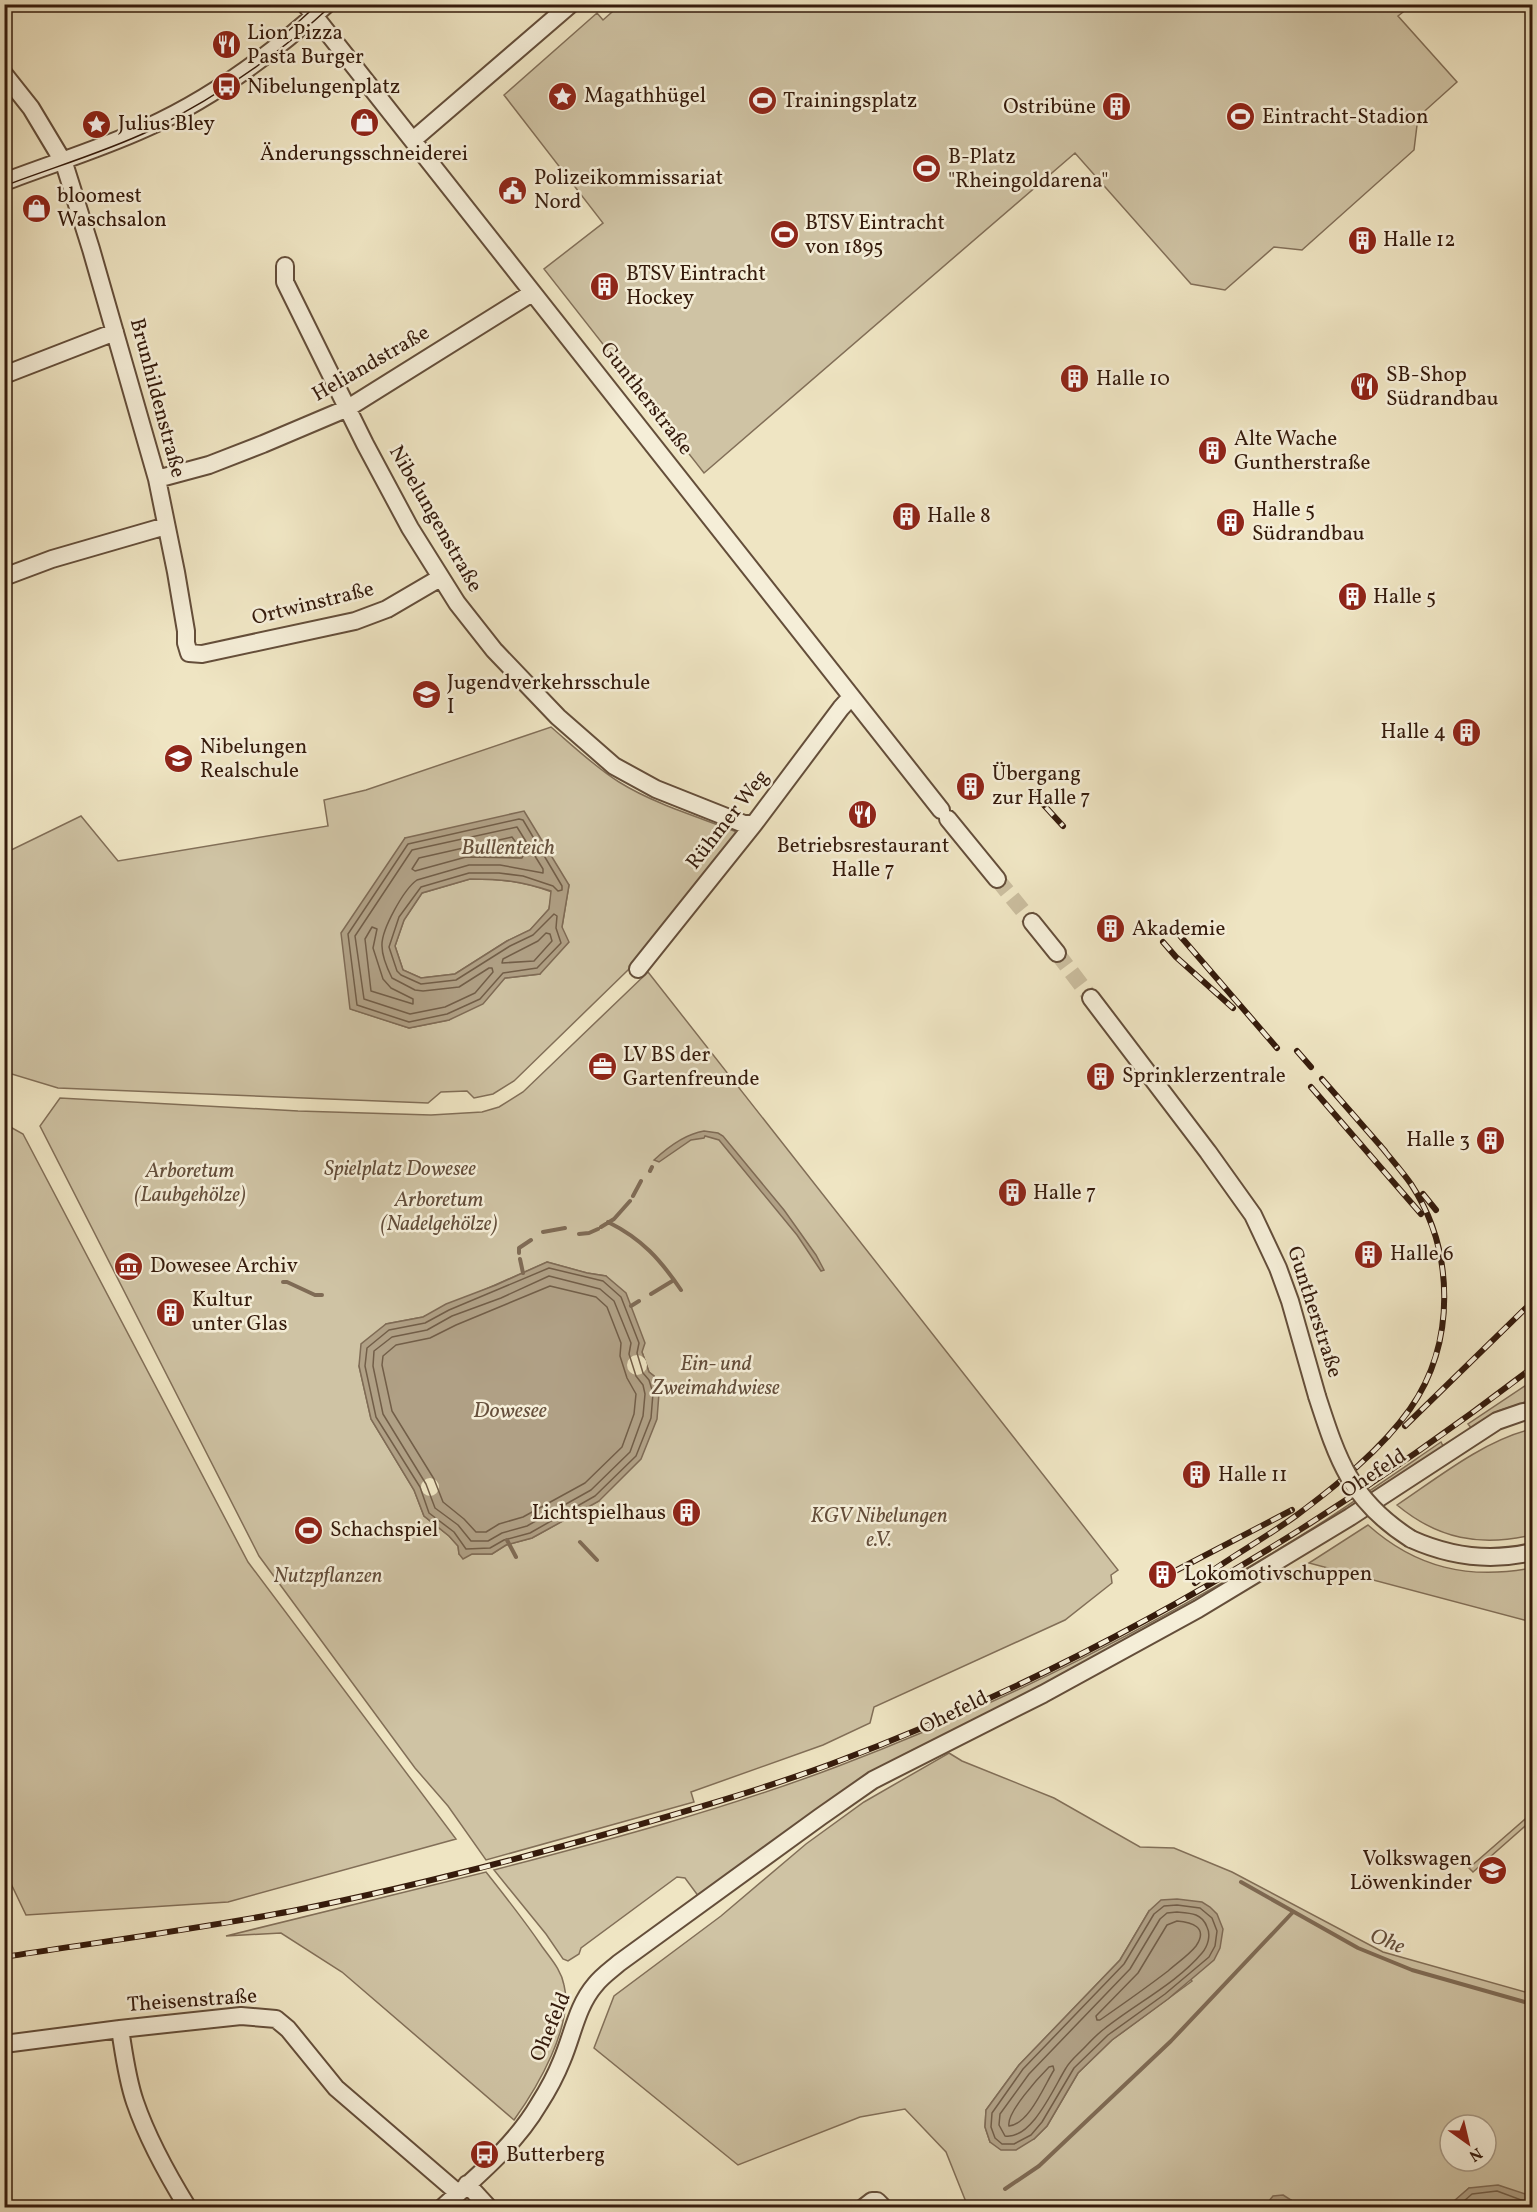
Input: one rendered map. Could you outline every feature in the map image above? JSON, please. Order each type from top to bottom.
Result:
[{"type":"street","points":[[4,182],[146,128],[208,95],[257,63],[310,10],[327,4]]},
{"type":"street","points":[[413,141],[571,4]]},
{"type":"street","name":"Guntherstraße","points":[[310,10],[997,879]]},
{"type":"street","name":"Brunhildenstraße","points":[[4,74],[31,108],[63,160],[157,479],[189,652]]},
{"type":"street","name":"Nibelungenstraße","points":[[285,266],[285,282],[410,528],[440,578],[477,630],[558,717],[593,749],[633,777],[656,789],[744,824],[754,824]]},
{"type":"street","name":"Heliandstraße","points":[[157,479],[209,465],[348,408],[532,293]]},
{"type":"street","points":[[4,375],[115,332]]},
{"type":"street","points":[[4,577],[52,559],[166,526]]},
{"type":"street","name":"Ortwinstraße","points":[[189,652],[202,654],[355,621],[387,609],[440,578]]},
{"type":"street","name":"Rühmer Weg","points":[[638,969],[754,824],[840,708],[851,697]]},
{"type":"street","points":[[1032,922],[1057,953]]},
{"type":"street","name":"Guntherstraße","points":[[1091,998],[1215,1161],[1253,1215],[1278,1268],[1290,1301],[1336,1454],[1354,1486],[1379,1515],[1411,1539],[1438,1550],[1470,1557],[1512,1557],[1533,1552]]},
{"type":"street","name":"Ohefeld","points":[[442,2208],[492,2162],[525,2127],[563,2059],[579,2011],[595,1985],[619,1963],[820,1816],[873,1780],[1043,1694],[1198,1609],[1320,1536],[1497,1421],[1523,1412],[1533,1412]]},
{"type":"street","name":"Theisenstraße","points":[[4,2044],[241,2016],[276,2019],[288,2029],[336,2088],[463,2188]]},
{"type":"street","points":[[120,2029],[127,2072],[144,2125],[188,2208]]},
{"type":"street","points":[[463,2188],[489,2208]]},
{"type":"street","points":[[863,2208],[872,2201],[878,2201],[884,2208]]},
{"type":"green space","name":"BTSV Eintracht von 1895","points":[[620,5],[1412,5],[1398,16],[1457,82],[1418,117],[1414,150],[1302,250],[1274,247],[1225,290],[1191,284],[1075,153],[704,473],[544,269],[603,223],[504,95],[597,13],[603,20]]},
{"type":"green space","points":[[551,727],[601,770],[633,790],[742,834],[628,970],[514,1081],[493,1094],[474,1098],[467,1091],[441,1092],[428,1103],[58,1088],[5,1072],[5,853],[81,816],[118,861],[328,826],[324,800],[366,790]],"holes":[[[405,838],[569,885],[562,927],[540,974],[505,978],[449,1020],[409,1028],[351,1009]]]},
{"type":"green space","points":[[470,879],[511,881],[552,892],[549,909],[530,930],[507,941],[455,974],[421,978],[403,970],[395,946],[404,920],[422,893]]},
{"type":"green space","points":[[648,972],[1118,1570],[1111,1575],[1112,1583],[1065,1620],[874,1707],[870,1723],[823,1745],[691,1792],[694,1802],[486,1860],[448,1806],[415,1768],[259,1556],[40,1126],[60,1098],[298,1111],[431,1115],[482,1112],[499,1107],[523,1092]],"holes":[[[547,1262],[606,1276],[649,1372],[654,1376],[599,1501],[532,1538],[506,1545],[492,1554],[459,1554],[458,1546],[449,1536],[424,1516],[414,1490],[371,1419],[359,1366],[386,1324],[423,1317]]]},
{"type":"green space","points":[[5,1124],[23,1134],[248,1562],[456,1839],[228,1902],[26,1915],[4,1869]]},
{"type":"green space","points":[[1532,1381],[1532,1395],[1523,1403],[1498,1411],[1472,1429],[1468,1424]]},
{"type":"green space","points":[[1532,1430],[1532,1535],[1495,1540],[1460,1537],[1428,1526],[1397,1505],[1477,1452]]},
{"type":"green space","points":[[1441,1442],[1444,1448],[1238,1578],[1023,1696],[905,1754],[872,1773],[699,1897],[685,1878],[677,1877],[581,1948],[579,1954],[568,1961],[563,1959],[546,1934],[494,1870],[752,1797],[836,1767],[958,1717],[1079,1660],[1197,1597],[1310,1530]]},
{"type":"green space","points":[[1368,1525],[1405,1552],[1444,1567],[1487,1572],[1532,1568],[1532,1622],[1309,1563]]},
{"type":"green space","points":[[949,1753],[962,1761],[1054,1798],[1140,1847],[1174,1848],[1232,1872],[1383,1952],[1532,1994],[1532,2201],[1528,2195],[1469,2188],[1447,2208],[1293,2207],[1291,2200],[1265,2205],[1264,2208],[968,2207],[946,2152],[905,2109],[860,2117],[738,2165],[594,2048],[614,1996],[721,1916],[806,1844],[864,1802]],"holes":[[[1149,1911],[1192,1981],[1112,2040],[1078,2073],[1047,2126],[1034,2139],[990,2142],[985,2127],[986,2110],[1019,2065],[1120,1960]]]},
{"type":"green space","points":[[1531,1814],[1532,1820],[1473,1872],[1469,1868]]},
{"type":"green space","points":[[486,1872],[555,1964],[564,1985],[566,2001],[559,2037],[551,2056],[543,2074],[514,2120],[342,1972],[281,1933],[226,1936]]},
{"type":"water","name":"Bullenteich","points":[[524,811],[569,885],[562,927],[569,942],[540,974],[505,978],[483,1004],[449,1020],[409,1028],[350,1009],[341,933],[405,838]],"holes":[[[470,879],[502,880],[551,891],[549,909],[530,930],[507,941],[455,974],[421,978],[403,970],[395,946],[404,920],[422,893]]]},
{"type":"water","points":[[704,1131],[723,1136],[784,1210],[824,1270],[821,1271],[797,1235],[719,1140],[705,1136],[691,1140],[659,1162],[654,1160],[677,1142]]},
{"type":"water","name":"Dowesee","points":[[547,1262],[606,1276],[626,1293],[645,1343],[642,1352],[649,1372],[654,1376],[659,1393],[657,1419],[641,1459],[599,1501],[532,1538],[506,1545],[492,1554],[472,1554],[463,1559],[459,1554],[458,1546],[449,1536],[424,1516],[414,1490],[371,1419],[359,1366],[361,1344],[386,1324],[423,1317],[446,1304]]},
{"type":"water","points":[[1161,1900],[1202,1902],[1217,1914],[1223,1929],[1220,1948],[1214,1960],[1168,1999],[1112,2040],[1078,2073],[1047,2126],[1034,2139],[1016,2150],[1001,2150],[990,2142],[985,2127],[986,2110],[1019,2065],[1120,1960],[1149,1911]]},
{"type":"water","points":[[1498,2185],[1528,2195],[1532,2204],[1527,2208],[1447,2207],[1469,2188]]},
{"type":"water","points":[[1283,2195],[1291,2200],[1293,2207],[1264,2207],[1273,2196]]},
{"type":"pier","points":[[637,1355],[644,1358],[647,1365],[644,1372],[637,1375],[630,1372],[627,1365],[630,1358]]},
{"type":"pier","points":[[426,1478],[434,1478],[439,1483],[437,1494],[426,1496],[421,1491],[421,1483]]},
{"type":"waterway","points":[[650,1171],[652,1167]]},
{"type":"waterway","points":[[633,1196],[641,1181]]},
{"type":"waterway","points":[[601,1227],[614,1219],[630,1201]]},
{"type":"waterway","points":[[608,1222],[641,1243],[666,1269],[681,1290]]},
{"type":"waterway","points":[[543,1232],[565,1228]]},
{"type":"waterway","points":[[579,1234],[598,1229]]},
{"type":"waterway","points":[[519,1253],[519,1248],[531,1240]]},
{"type":"waterway","points":[[520,1259],[523,1273]]},
{"type":"waterway","points":[[651,1294],[674,1280]]},
{"type":"waterway","points":[[283,1282],[315,1295],[322,1295]]},
{"type":"waterway","points":[[631,1306],[639,1301]]},
{"type":"waterway","points":[[507,1540],[516,1557]]},
{"type":"waterway","points":[[580,1542],[597,1560]]},
{"type":"waterway","name":"Ohe","points":[[1241,1882],[1358,1948],[1412,1970],[1532,2004]]},
{"type":"waterway","points":[[1005,2189],[1039,2166],[1171,2041],[1293,1912]]},
{"type":"tunnel","points":[[997,879],[1032,922]]},
{"type":"tunnel","points":[[1057,953],[1091,998]]},
{"type":"tram line","points":[[285,34],[318,4]]},
{"type":"tram line","points":[[4,186],[114,146],[174,118],[246,74],[290,41],[333,4]]},
{"type":"railway","points":[[1031,791],[1063,826]]},
{"type":"railway","points":[[1175,930],[1277,1048]]},
{"type":"railway","points":[[1163,942],[1176,957],[1233,1008]]},
{"type":"railway","points":[[1297,1051],[1311,1067]]},
{"type":"railway","points":[[1322,1079],[1385,1151]]},
{"type":"railway","points":[[1311,1087],[1421,1214]]},
{"type":"railway","points":[[1195,1583],[1297,1515],[1358,1466],[1386,1439],[1410,1409],[1425,1383],[1436,1355],[1442,1326],[1444,1297],[1442,1267],[1436,1238],[1425,1210],[1411,1184],[1380,1145]]},
{"type":"railway","points":[[1423,1194],[1436,1210]]},
{"type":"railway","points":[[1405,1426],[1532,1302]]},
{"type":"railway","points":[[4,1957],[256,1918],[418,1884],[650,1821],[831,1764],[925,1727],[1017,1685],[1196,1592],[1283,1540],[1368,1485],[1451,1428],[1532,1368]]},
{"type":"railway","points":[[1154,1582],[1292,1510]]},
{"type":"place","name":"Lion Pizza Pasta Burger","points":[[226,45]]},
{"type":"place","name":"Nibelungenplatz","points":[[226,87]]},
{"type":"place","name":"Magathhügel","points":[[563,96]]},
{"type":"place","name":"Trainingsplatz","points":[[762,101]]},
{"type":"place","name":"Ostribüne","points":[[1117,107]]},
{"type":"place","name":"Eintracht-Stadion","points":[[1241,117]]},
{"type":"place","name":"Änderungsschneiderei","points":[[364,123]]},
{"type":"place","name":"Julius Bley","points":[[97,124]]},
{"type":"place","name":"B-Platz \"Rheingoldarena\"","points":[[927,169]]},
{"type":"place","name":"Polizeikommissariat Nord","points":[[513,190]]},
{"type":"place","name":"bloomest Waschsalon","points":[[36,208]]},
{"type":"place","name":"BTSV Eintracht von 1895","points":[[784,235]]},
{"type":"place","name":"Halle 12","points":[[1362,240]]},
{"type":"place","name":"BTSV Eintracht Hockey","points":[[605,286]]},
{"type":"place","name":"Halle 10","points":[[1075,379]]},
{"type":"place","name":"SB-Shop Südrandbau","points":[[1365,387]]},
{"type":"place","name":"Alte Wache Guntherstraße","points":[[1213,451]]},
{"type":"place","name":"Halle 8","points":[[906,516]]},
{"type":"place","name":"Halle 5 Südrandbau","points":[[1231,522]]},
{"type":"place","name":"Halle 5","points":[[1352,597]]},
{"type":"place","name":"Jugendverkehrsschule I","points":[[426,695]]},
{"type":"place","name":"Halle 4","points":[[1467,732]]},
{"type":"place","name":"Nibelungen Realschule","points":[[179,759]]},
{"type":"place","name":"Übergang zur Halle 7","points":[[971,786]]},
{"type":"place","name":"Betriebsrestaurant Halle 7","points":[[863,815]]},
{"type":"place","name":"Akademie","points":[[1111,929]]},
{"type":"place","name":"LV BS der Gartenfreunde","points":[[602,1067]]},
{"type":"place","name":"Sprinklerzentrale","points":[[1101,1076]]},
{"type":"place","name":"Halle 3","points":[[1491,1140]]},
{"type":"place","name":"Halle 7","points":[[1012,1193]]},
{"type":"place","name":"Halle 6","points":[[1369,1254]]},
{"type":"place","name":"Dowesee Archiv","points":[[129,1266]]},
{"type":"place","name":"Kultur unter Glas","points":[[171,1312]]},
{"type":"place","name":"Halle 11","points":[[1197,1475]]},
{"type":"place","name":"Lichtspielhaus","points":[[687,1513]]},
{"type":"place","name":"Schachspiel","points":[[309,1530]]},
{"type":"place","name":"Lokomotivschuppen","points":[[1163,1574]]},
{"type":"place","name":"Volkswagen Löwenkinder","points":[[1493,1871]]},
{"type":"place","name":"Butterberg","points":[[485,2155]]},
{"type":"park label","name":"Spielplatz Dowesee","points":[[400,1169]]},
{"type":"park label","name":"Arboretum (Laubgehölze)","points":[[190,1183]]},
{"type":"park label","name":"Arboretum (Nadelgehölze)","points":[[439,1212]]},
{"type":"park label","name":"Ein- und Zweimahdwiese","points":[[716,1376]]},
{"type":"park label","name":"KGV Nibelungen e.V.","points":[[879,1528]]},
{"type":"park label","name":"Nutzpflanzen","points":[[328,1576]]}]
